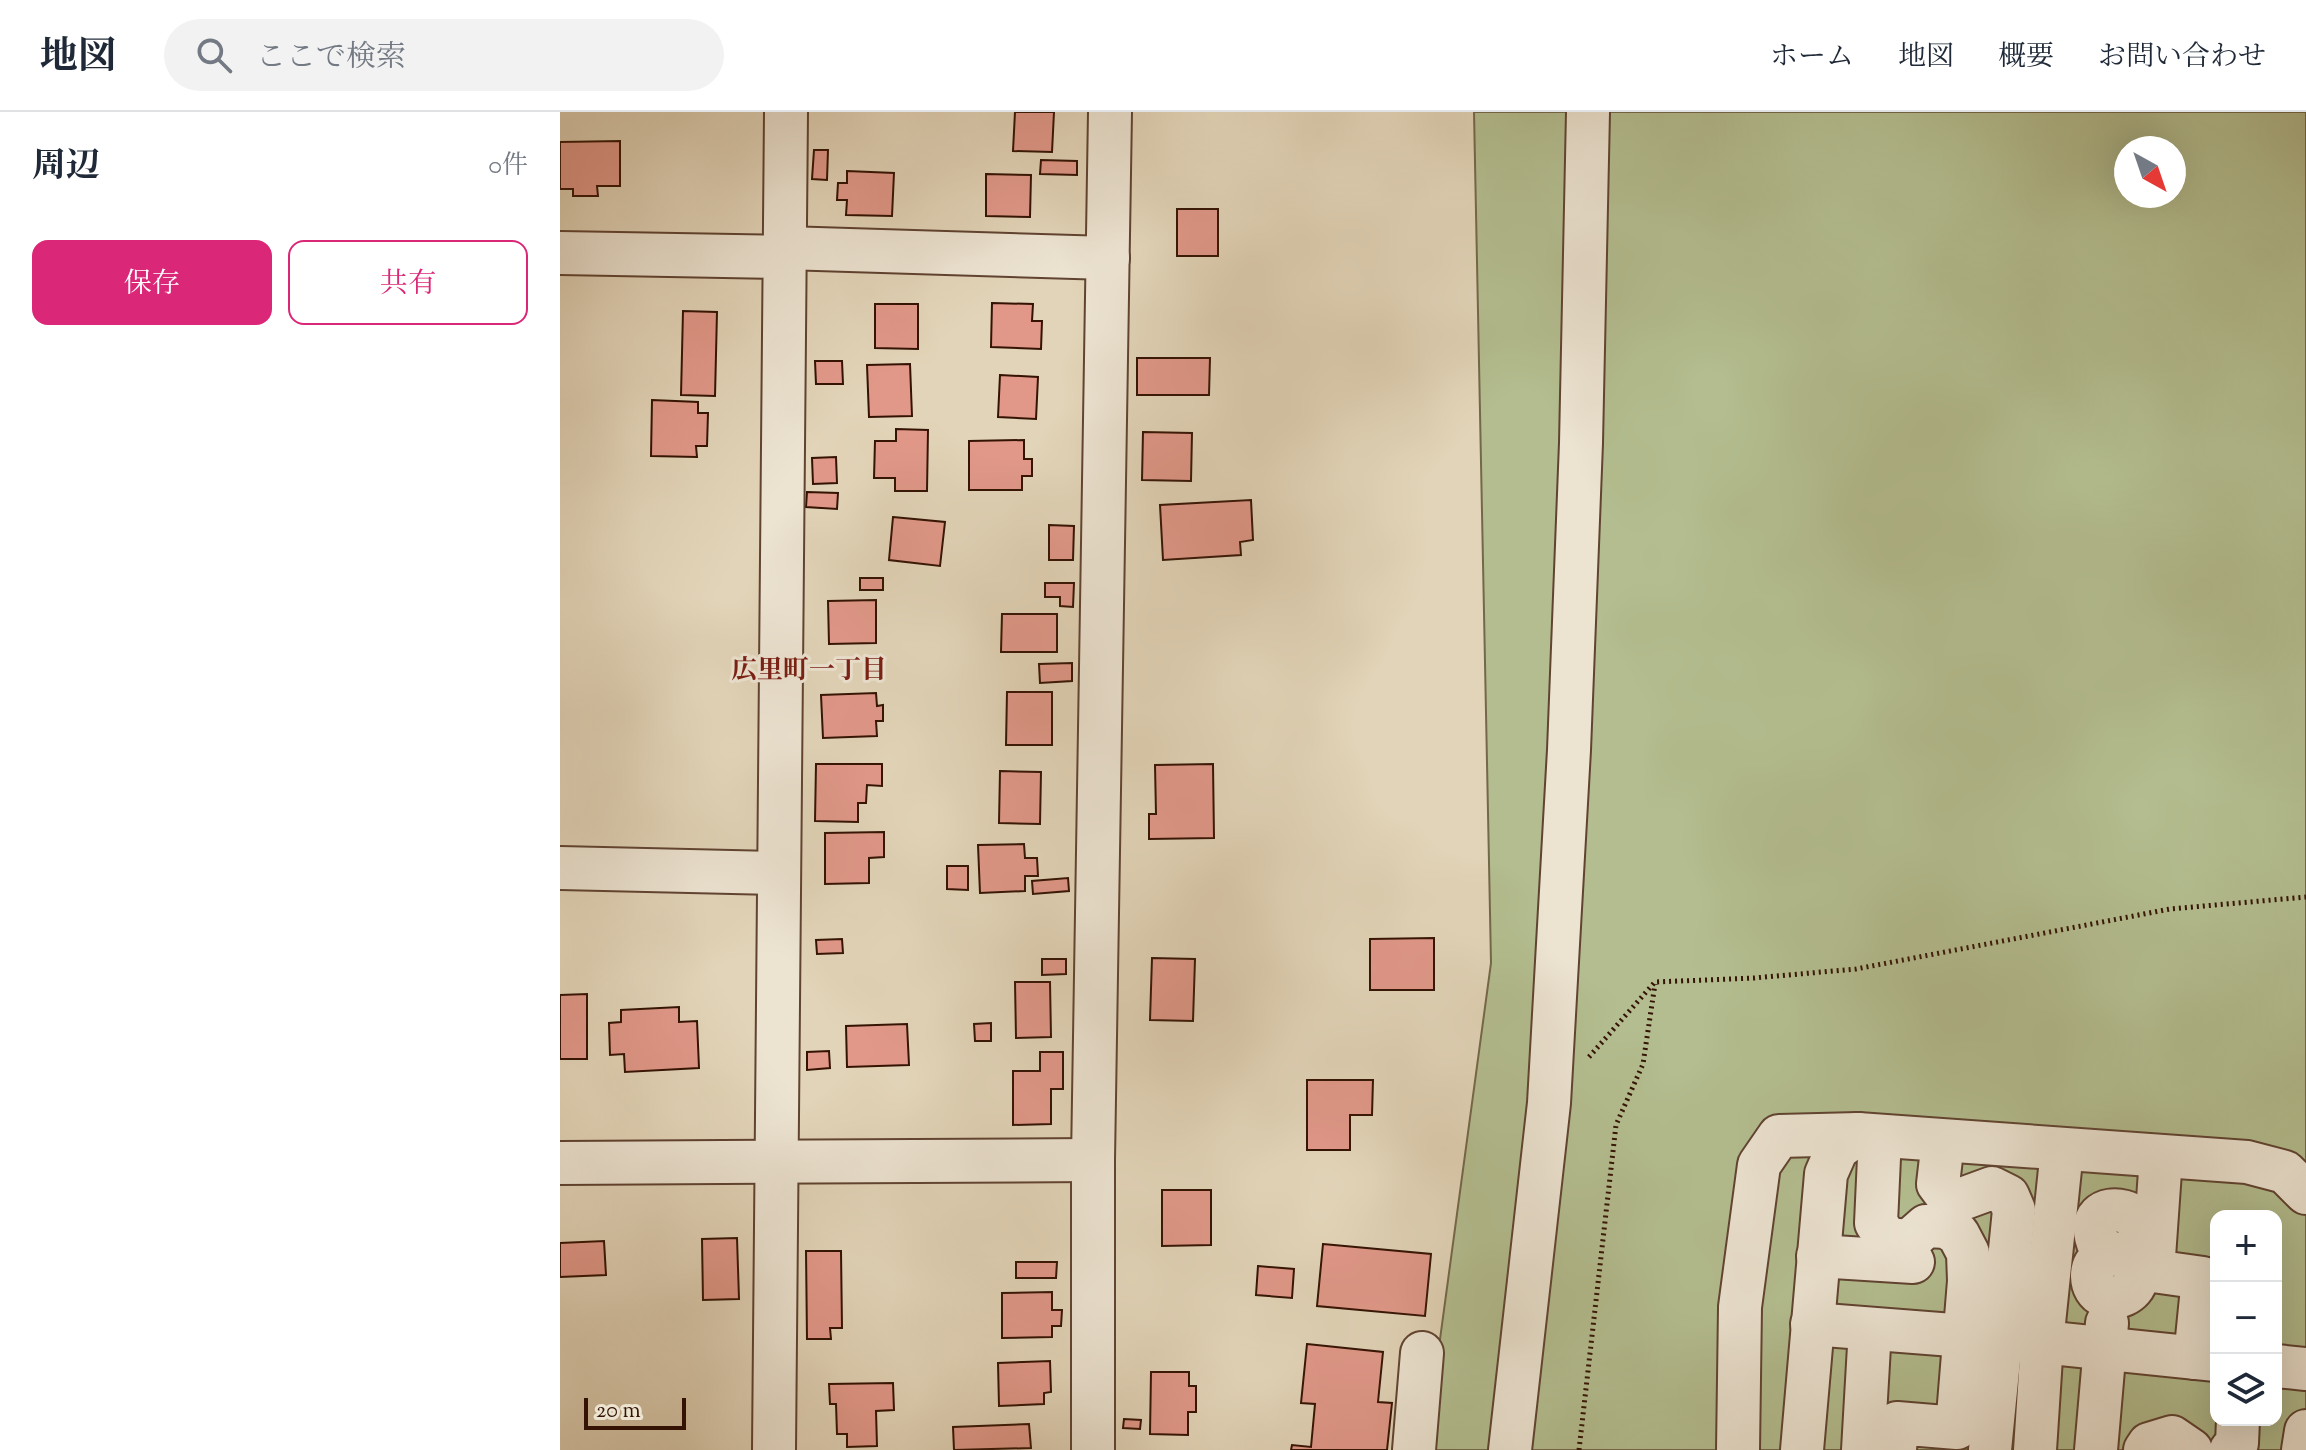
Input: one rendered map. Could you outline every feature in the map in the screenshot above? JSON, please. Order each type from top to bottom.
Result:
[{"type":"street","points":[[774,1450],[786,112]]},
{"type":"street","points":[[1093,1450],[1093,1160],[1110,112]]},
{"type":"street","points":[[1510,1450],[1551,1073],[1575,597],[1588,112]]},
{"type":"street","points":[[560,253],[1108,258]]},
{"type":"street","points":[[560,868],[779,873]]},
{"type":"street","points":[[1802,1450],[1826,1174],[1837,1149],[1869,1135]]},
{"type":"street","points":[[1869,1135],[1876,1223],[1887,1239],[1909,1241],[1926,1226],[1946,1227],[1958,1234],[1968,1253],[1969,1281],[1981,1337],[1990,1450]]},
{"type":"street","points":[[1738,1450],[1740,1307],[1759,1165],[1779,1136],[1869,1135],[2247,1162],[2285,1172],[2306,1193]]},
{"type":"street","points":[[1895,1450],[1897,1423],[1957,1428],[2014,1210],[2008,1196],[1992,1188],[1962,1199],[1947,1196],[1938,1184],[1943,1141]]},
{"type":"street","points":[[2035,1450],[2042,1342],[2062,1150]]},
{"type":"street","points":[[1812,1324],[2042,1342],[2206,1359],[2203,1278],[2153,1271],[2158,1156]]},
{"type":"street","points":[[2096,1450],[2109,1298],[2122,1297],[2133,1289],[2137,1276],[2134,1264],[2118,1254],[2135,1247],[2140,1235],[2139,1222],[2131,1212],[2119,1208],[2158,1156]]},
{"type":"street","points":[[2158,1156],[2183,1247],[2210,1250]]},
{"type":"street","points":[[560,1163],[1093,1160]]},
{"type":"street","points":[[1818,1256],[1889,1268]]},
{"type":"street","points":[[1863,1450],[1870,1329]]},
{"type":"street","points":[[1414,1450],[1422,1353]]},
{"type":"street","points":[[2282,1367],[2306,1369]]},
{"type":"street","points":[[2231,1450],[2237,1443],[2238,1426]]},
{"type":"street","points":[[2303,1450],[2306,1431]]},
{"type":"street","points":[[2145,1450],[2149,1444],[2172,1437],[2191,1450]]},
{"type":"path","points":[[1588,1059],[1655,982],[1856,969],[2170,909],[2306,897]]},
{"type":"path","points":[[1579,1450],[1616,1125],[1643,1064],[1655,982]]},
{"type":"green space","points":[[1474,112],[2306,112],[2306,1450],[1425,1450],[1491,963]]},
{"type":"building","points":[[1015,112],[1054,112],[1052,152],[1013,151]]},
{"type":"building","points":[[620,141],[620,186],[597,186],[598,196],[573,196],[573,189],[560,189],[560,142]]},
{"type":"building","points":[[814,150],[828,150],[827,180],[812,179]]},
{"type":"building","points":[[1041,160],[1077,161],[1077,175],[1040,174]]},
{"type":"building","points":[[847,171],[894,173],[892,216],[846,215],[847,200],[837,200],[838,183],[847,183]]},
{"type":"building","points":[[986,174],[1031,175],[1030,217],[986,216]]},
{"type":"building","points":[[1177,209],[1218,209],[1218,256],[1177,256]]},
{"type":"building","points":[[992,303],[1033,304],[1032,321],[1042,321],[1041,349],[991,347]]},
{"type":"building","points":[[875,304],[918,304],[918,349],[875,348]]},
{"type":"building","points":[[683,311],[717,312],[715,396],[681,395]]},
{"type":"building","points":[[1137,358],[1210,358],[1209,395],[1137,395]]},
{"type":"building","points":[[815,361],[842,361],[843,384],[816,384]]},
{"type":"building","points":[[910,364],[912,416],[869,417],[867,365]]},
{"type":"building","points":[[1000,375],[1038,377],[1036,419],[998,417]]},
{"type":"building","points":[[652,400],[698,402],[698,413],[708,413],[707,446],[696,446],[697,457],[651,456]]},
{"type":"building","points":[[896,429],[928,430],[927,491],[895,491],[895,478],[874,478],[875,441],[896,441]]},
{"type":"building","points":[[1143,432],[1192,433],[1191,481],[1142,480]]},
{"type":"building","points":[[1024,440],[1024,459],[1032,459],[1032,476],[1022,476],[1022,490],[969,490],[969,441]]},
{"type":"building","points":[[836,457],[837,483],[813,484],[812,458]]},
{"type":"building","points":[[807,492],[838,493],[837,509],[806,507]]},
{"type":"building","points":[[1251,500],[1253,540],[1240,542],[1241,555],[1163,560],[1160,505]]},
{"type":"building","points":[[893,517],[945,522],[940,566],[889,560]]},
{"type":"building","points":[[1049,525],[1074,526],[1073,560],[1049,560]]},
{"type":"building","points":[[860,578],[883,578],[883,590],[860,590]]},
{"type":"building","points":[[1045,583],[1074,583],[1073,607],[1060,606],[1060,597],[1045,597]]},
{"type":"building","points":[[876,600],[876,643],[829,644],[828,601]]},
{"type":"building","points":[[1002,614],[1057,614],[1057,652],[1001,652]]},
{"type":"building","points":[[1072,663],[1072,681],[1040,683],[1039,664]]},
{"type":"building","points":[[1007,692],[1052,692],[1052,745],[1006,745]]},
{"type":"building","points":[[876,693],[877,706],[883,705],[883,721],[876,721],[877,736],[823,738],[821,695]]},
{"type":"building","points":[[816,764],[882,764],[882,786],[867,785],[866,803],[858,803],[858,822],[815,821]]},
{"type":"building","points":[[1213,764],[1214,838],[1149,839],[1149,814],[1156,814],[1155,765]]},
{"type":"building","points":[[1000,771],[1041,772],[1040,824],[999,823]]},
{"type":"building","points":[[884,832],[884,857],[869,858],[869,883],[825,884],[825,833]]},
{"type":"building","points":[[1024,844],[1025,858],[1037,858],[1038,876],[1025,876],[1025,891],[980,893],[978,845]]},
{"type":"building","points":[[947,866],[968,866],[968,890],[947,889]]},
{"type":"building","points":[[1068,878],[1069,891],[1033,894],[1032,881]]},
{"type":"building","points":[[1434,938],[1434,990],[1370,990],[1370,939]]},
{"type":"building","points":[[842,939],[843,953],[817,954],[816,940]]},
{"type":"building","points":[[1152,958],[1195,959],[1193,1021],[1150,1020]]},
{"type":"building","points":[[1042,959],[1066,959],[1066,974],[1042,975]]},
{"type":"building","points":[[1015,982],[1050,982],[1051,1037],[1016,1038]]},
{"type":"building","points":[[587,994],[587,1059],[560,1059],[560,995]]},
{"type":"building","points":[[679,1007],[679,1022],[697,1021],[699,1068],[625,1072],[624,1054],[610,1055],[609,1023],[621,1022],[621,1010]]},
{"type":"building","points":[[991,1023],[991,1041],[975,1041],[974,1024]]},
{"type":"building","points":[[907,1024],[909,1065],[847,1067],[846,1026]]},
{"type":"building","points":[[829,1051],[830,1068],[807,1070],[807,1052]]},
{"type":"building","points":[[1040,1052],[1063,1052],[1063,1089],[1051,1089],[1051,1124],[1013,1125],[1013,1071],[1040,1071]]},
{"type":"building","points":[[1307,1080],[1373,1080],[1372,1115],[1350,1115],[1350,1150],[1307,1150]]},
{"type":"building","points":[[1162,1190],[1211,1190],[1211,1245],[1162,1246]]},
{"type":"building","points":[[737,1238],[739,1299],[703,1300],[702,1239]]},
{"type":"building","points":[[604,1241],[606,1275],[560,1277],[560,1243]]},
{"type":"building","points":[[1323,1244],[1431,1254],[1425,1316],[1317,1306]]},
{"type":"building","points":[[806,1251],[841,1251],[842,1328],[830,1328],[831,1339],[807,1339]]},
{"type":"building","points":[[1016,1262],[1057,1262],[1056,1278],[1016,1278]]},
{"type":"building","points":[[1258,1266],[1294,1269],[1292,1298],[1256,1295]]},
{"type":"building","points":[[1052,1292],[1052,1310],[1062,1310],[1061,1326],[1052,1326],[1052,1337],[1002,1338],[1002,1293]]},
{"type":"building","points":[[1307,1344],[1383,1352],[1378,1402],[1392,1403],[1387,1450],[1291,1450],[1292,1445],[1311,1447],[1315,1404],[1301,1403]]},
{"type":"building","points":[[1050,1361],[1051,1392],[1044,1393],[1044,1404],[999,1406],[998,1363]]},
{"type":"building","points":[[1151,1372],[1189,1372],[1189,1386],[1196,1386],[1196,1412],[1188,1412],[1188,1435],[1150,1434]]},
{"type":"building","points":[[893,1383],[894,1410],[876,1411],[877,1446],[847,1447],[847,1434],[837,1434],[836,1404],[830,1404],[829,1384]]},
{"type":"building","points":[[1124,1419],[1141,1420],[1140,1429],[1123,1428]]},
{"type":"building","points":[[1029,1424],[1031,1448],[954,1450],[953,1427]]},
{"type":"district","name":"広里町一丁目","points":[[809,671]]}]
